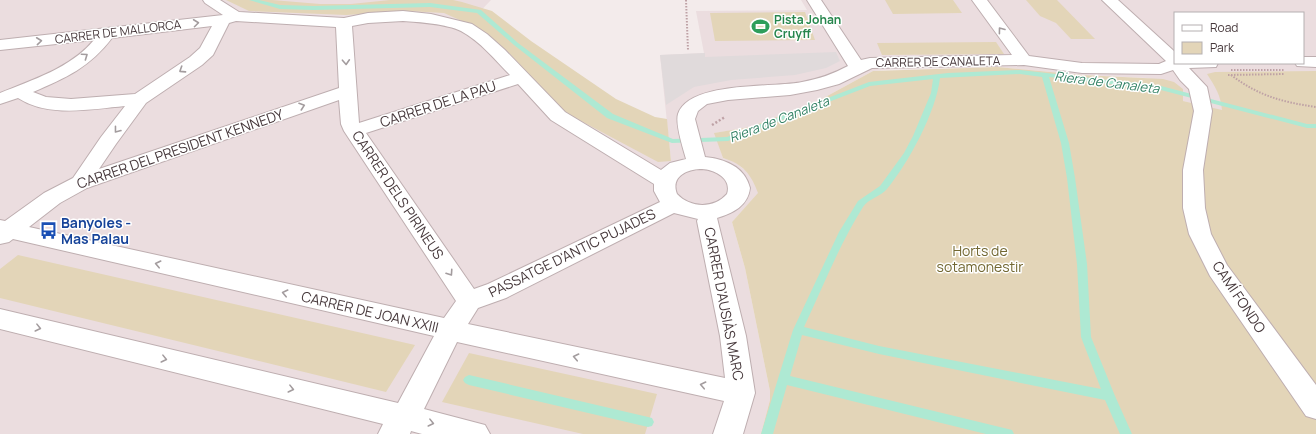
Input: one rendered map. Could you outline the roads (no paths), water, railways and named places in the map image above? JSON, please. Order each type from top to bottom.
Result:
[{"type":"street","points":[[210,0],[229,18],[344,23],[368,18],[403,16],[431,19],[466,27],[481,37],[522,77],[558,116],[664,181]]},
{"type":"street","points":[[814,0],[857,67]]},
{"type":"street","points":[[979,0],[1024,60]]},
{"type":"street","name":"CAMÍ FONDO","points":[[1109,0],[1174,61]]},
{"type":"street","points":[[80,183],[108,141],[140,99],[196,61],[207,51],[229,18]]},
{"type":"street","name":"CARRER DE MALLORCA","points":[[0,45],[107,34],[229,18]]},
{"type":"street","name":"CARRER DELS PIRINEUS","points":[[344,23],[350,124],[469,301]]},
{"type":"street","points":[[0,99],[51,77],[76,63],[93,51],[107,34]]},
{"type":"street","name":"CARRER DE CANALETA","points":[[697,163],[686,119],[687,112],[693,104],[708,98],[724,95],[799,88],[833,80],[857,67],[870,63],[1024,60],[1082,68],[1138,69],[1161,69],[1174,64]]},
{"type":"street","points":[[1304,62],[1316,62]]},
{"type":"street","name":"CAMÍ FONDO","points":[[1177,64],[1186,76],[1198,87],[1203,111],[1193,170],[1194,208],[1200,234],[1218,270],[1316,407]]},
{"type":"street","name":"CARRER DE LA PAU","points":[[354,131],[522,77]]},
{"type":"street","points":[[20,91],[32,99],[50,104],[83,104],[140,99]]},
{"type":"street","name":"CARRER DEL PRESIDENT KENNEDY","points":[[3,232],[52,198],[80,183],[348,91]]},
{"type":"street","points":[[697,163],[718,166],[734,176],[739,183],[739,190],[737,197],[732,203],[700,211],[665,193],[664,181],[669,174],[676,168],[697,163]]},
{"type":"street","name":"PASSATGE D'ANTIC PUJADES","points":[[469,301],[700,211]]},
{"type":"street","name":"CARRER D'AUSIÀS MARC","points":[[700,211],[733,336],[741,393],[728,434]]},
{"type":"street","name":"CARRER DE JOAN XXIII","points":[[3,232],[741,393]]},
{"type":"street","points":[[399,426],[450,330],[469,301]]},
{"type":"street","points":[[0,319],[399,426],[475,434]]},
{"type":"waterway","name":"Riera de Canaleta","points":[[252,0],[280,7],[314,8],[430,5],[479,11],[516,44],[610,116],[672,141],[728,139],[869,84],[948,75],[1020,72],[1161,88],[1307,126],[1316,126]]},
{"type":"waterway","points":[[1045,75],[1065,143],[1071,178],[1082,264],[1086,337],[1109,396]]},
{"type":"waterway","points":[[798,330],[844,232],[861,203],[883,188],[908,153],[917,136],[935,93],[937,77]]},
{"type":"waterway","points":[[783,379],[798,330]]},
{"type":"waterway","points":[[798,330],[879,350],[1109,396]]},
{"type":"waterway","points":[[767,434],[783,379]]},
{"type":"waterway","points":[[783,379],[1008,434]]},
{"type":"waterway","points":[[469,380],[648,422]]},
{"type":"waterway","points":[[1109,396],[1126,434]]},
{"type":"place","name":"Pista Johan Cruyff","points":[[761,27]]},
{"type":"place","name":"Banyoles - Mas Palau","points":[[48,231]]},
{"type":"park label","name":"Horts de sotamonestir","points":[[980,260]]}]
